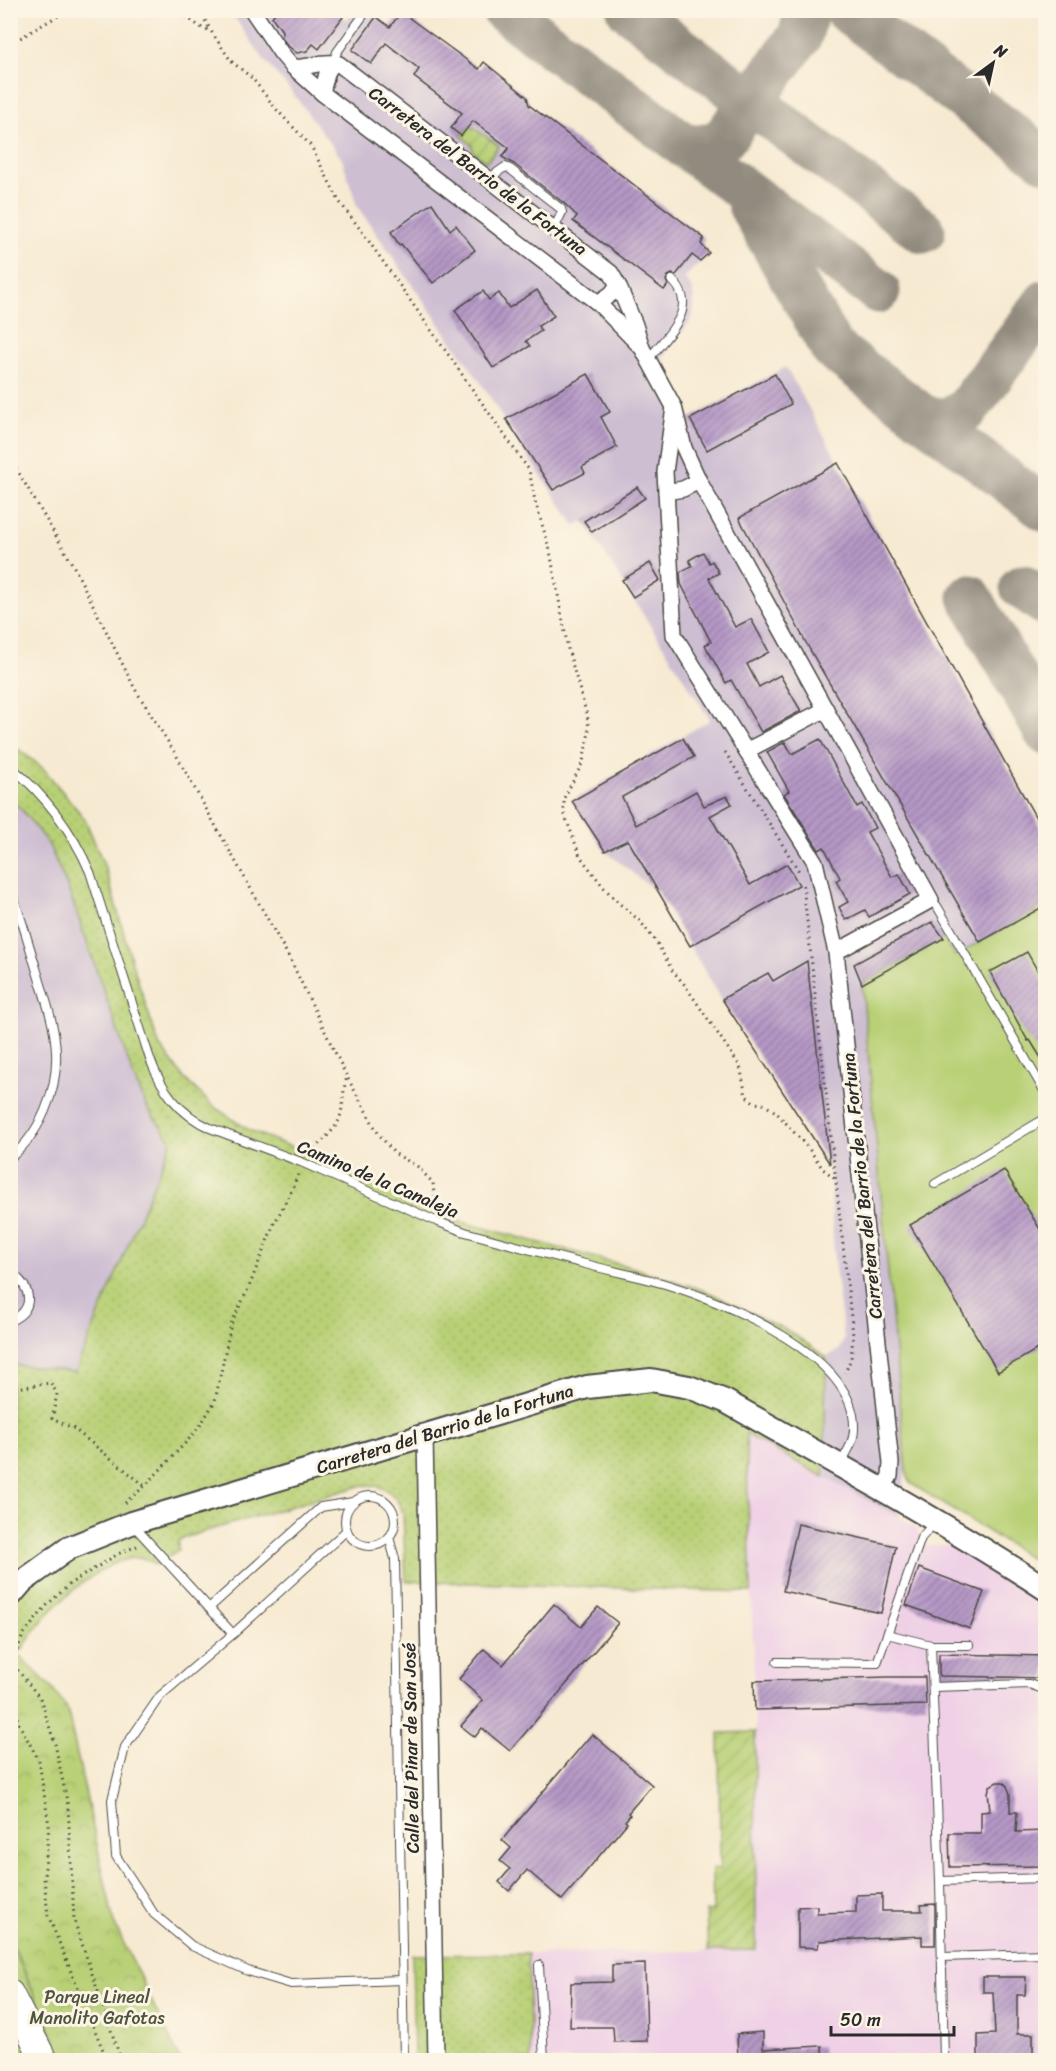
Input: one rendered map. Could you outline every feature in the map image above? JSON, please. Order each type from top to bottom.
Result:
[{"type":"highway","points":[[10,1993],[44,2061]]},
{"type":"main road","name":"Carretera del Barrio de la Fortuna","points":[[10,1596],[22,1582],[69,1548],[127,1517],[425,1435],[587,1387],[651,1380],[689,1387],[725,1401],[936,1521],[1046,1589]]},
{"type":"street","name":"Carretera del Barrio de la Fortuna","points":[[252,10],[281,53],[322,93],[598,303],[646,354]]},
{"type":"street","points":[[293,67],[303,68],[323,62],[333,63],[327,74],[322,93]]},
{"type":"street","name":"Carretera del Barrio de la Fortuna","points":[[333,63],[339,64],[611,273],[646,354],[674,407],[684,448],[699,481],[931,900]]},
{"type":"street","points":[[598,303],[618,285]]},
{"type":"street","name":"Carretera del Barrio de la Fortuna","points":[[674,407],[665,472],[674,635],[815,862],[836,952],[891,1463],[890,1476],[882,1490]]},
{"type":"street","points":[[668,448],[675,446],[684,448]]},
{"type":"street","points":[[666,492],[682,489],[699,481]]},
{"type":"street","points":[[746,751],[826,709]]},
{"type":"street","points":[[836,952],[931,900]]},
{"type":"street","name":"Calle del Pinar de San José","points":[[425,1435],[436,2061]]},
{"type":"lane","points":[[333,63],[337,52],[367,10]]},
{"type":"lane","points":[[646,354],[681,315],[685,303],[682,291],[672,280]]},
{"type":"lane","name":"Camino de la Canaleja","points":[[10,766],[54,810],[70,831],[80,850],[90,872],[158,1079],[169,1097],[196,1122],[301,1162],[445,1224],[499,1241],[664,1284],[753,1320],[808,1353],[838,1381],[850,1403],[854,1431],[840,1466]]},
{"type":"lane","points":[[10,889],[51,1021],[57,1053],[53,1087],[47,1106],[29,1139],[10,1158]]},
{"type":"lane","points":[[931,900],[938,906],[1046,1094]]},
{"type":"lane","points":[[935,1184],[1046,1118]]},
{"type":"lane","points":[[10,1272],[21,1280],[29,1296],[24,1311],[10,1321]]},
{"type":"lane","points":[[209,1608],[321,1508],[353,1502],[361,1498],[374,1496],[382,1498],[389,1504],[395,1520],[394,1530],[383,1543],[367,1546],[352,1538],[347,1530],[345,1518],[353,1502]]},
{"type":"lane","points":[[127,1517],[232,1634]]},
{"type":"lane","points":[[777,1662],[877,1663],[921,1538],[936,1521]]},
{"type":"lane","points":[[347,1530],[160,1696],[125,1747],[112,1800],[116,1856],[154,1914],[192,1946],[248,1971],[291,1984],[402,1980]]},
{"type":"lane","points":[[389,1537],[395,1559],[404,2061]]},
{"type":"lane","points":[[887,1634],[931,1645],[969,1645]]},
{"type":"lane","points":[[931,1645],[944,2061]]},
{"type":"lane","points":[[933,1687],[1029,1684],[1043,1689],[1046,1693]]},
{"type":"lane","points":[[940,1881],[1046,1878]]},
{"type":"lane","points":[[942,1957],[1046,1954]]},
{"type":"lane","points":[[538,1965],[544,2061]]},
{"type":"path","points":[[10,44],[71,10]]},
{"type":"path","points":[[176,10],[202,28],[211,31]]},
{"type":"path","points":[[199,10],[231,61],[252,78],[276,109],[310,146],[348,214],[529,471],[535,501],[550,551],[568,649],[588,719],[583,762],[564,798],[564,813],[580,856],[605,889],[640,921],[657,943],[672,970],[740,1066],[746,1096],[755,1103],[763,1104],[776,1112],[809,1149],[822,1169],[836,1179]]},
{"type":"path","points":[[10,458],[73,565],[135,689],[175,753],[290,959],[347,1077],[378,1133],[403,1160],[418,1167],[433,1183],[434,1195],[445,1224]]},
{"type":"path","points":[[725,752],[798,868],[800,875]]},
{"type":"path","points":[[803,882],[853,1335],[851,1359],[847,1370],[838,1381]]},
{"type":"path","points":[[127,1517],[123,1505],[145,1486],[200,1426],[215,1401],[231,1324],[249,1287],[273,1226],[292,1190],[301,1162],[334,1128],[340,1118],[347,1077]]},
{"type":"path","points":[[10,1389],[51,1383],[57,1394],[52,1419],[73,1428],[145,1486]]},
{"type":"path","points":[[107,2061],[48,1915],[44,1878],[49,1826],[39,1761],[18,1722],[11,1688],[12,1663],[23,1635],[48,1604],[71,1583],[118,1554],[129,1551],[147,1540]]},
{"type":"path","points":[[12,1663],[40,1698],[55,1744],[68,1806],[74,1920],[121,2061]]},
{"type":"shaded area","points":[[230,11],[334,11],[347,20],[355,11],[371,11],[389,26],[401,12],[704,238],[702,244],[709,253],[684,278],[692,288],[693,314],[689,323],[662,358],[690,418],[786,367],[1045,836],[906,1470],[898,1517],[824,1477],[826,1357],[839,1350],[844,1338],[834,1259],[830,1166],[719,995],[658,893],[605,851],[572,801],[710,720],[584,521],[575,525],[522,449],[481,383],[357,206],[342,159],[293,93],[265,61]]},
{"type":"shaded area","points":[[10,800],[22,810],[49,845],[69,891],[148,1109],[170,1139],[170,1145],[75,1372],[11,1364]]},
{"type":"shaded area","points":[[746,1433],[916,1527],[925,1546],[950,1545],[1045,1606],[1045,2060],[531,2060],[528,1954],[756,1950],[755,1710]]},
{"type":"green space","points":[[470,125],[499,146],[487,162],[473,152],[472,145],[461,136]]},
{"type":"green space","points":[[10,743],[43,768],[85,819],[106,870],[133,966],[159,1045],[184,1078],[214,1107],[249,1130],[349,1170],[458,1221],[634,1268],[706,1291],[790,1332],[826,1357],[824,1477],[746,1434],[751,1592],[406,1581],[403,1513],[400,1506],[397,1500],[383,1488],[363,1485],[183,1538],[178,1541],[178,1550],[156,1565],[144,1559],[130,1559],[115,1563],[84,1582],[58,1604],[41,1622],[21,1651],[11,1644],[11,1364],[75,1372],[170,1145],[170,1139],[148,1109],[134,1078],[69,891],[49,845],[22,810],[11,800]]},
{"type":"green space","points":[[1045,905],[1045,1567],[910,1483],[906,1470],[862,984],[944,938],[955,956]]},
{"type":"green space","name":"Parque Lineal Manolito Gafotas","points":[[11,1647],[49,1685],[67,1708],[114,1923],[180,2060],[63,2060],[11,1940]]},
{"type":"green space","points":[[755,1732],[756,1950],[708,1951],[706,1912],[713,1911],[712,1869],[720,1869],[719,1733]]},
{"type":"green space","points":[[10,1940],[61,2057],[54,2060],[11,2060]]},
{"type":"green space","points":[[528,1954],[531,2060],[414,2060],[412,1955]]},
{"type":"building","points":[[277,10],[334,10],[343,17],[319,49],[313,44],[307,51],[297,53],[282,38],[282,31],[272,17]]},
{"type":"building","points":[[401,12],[479,69],[484,62],[527,97],[529,105],[704,238],[701,244],[709,253],[700,261],[692,255],[676,275],[668,276],[666,280],[668,285],[664,290],[573,221],[577,216],[565,204],[502,157],[509,148],[473,121],[461,136],[451,128],[462,113],[414,77],[419,69],[386,43],[371,64],[352,50],[376,17],[390,27]]},
{"type":"building","points":[[432,203],[450,230],[456,225],[475,250],[433,283],[401,244],[399,245],[391,232]]},
{"type":"building","points":[[537,290],[554,316],[538,326],[541,331],[526,341],[530,346],[493,368],[455,310],[483,291],[489,300],[499,293],[509,308]]},
{"type":"building","points":[[588,374],[610,412],[601,417],[617,447],[582,467],[585,473],[553,490],[506,419]]},
{"type":"building","points":[[775,374],[791,404],[707,450],[690,419]]},
{"type":"building","points":[[838,463],[1046,836],[1046,905],[980,942],[810,650],[739,518]]},
{"type":"building","points":[[637,487],[645,498],[592,532],[584,521]]},
{"type":"building","points":[[703,552],[709,563],[712,561],[719,573],[709,578],[735,627],[751,619],[769,652],[747,664],[759,687],[780,675],[801,711],[761,732],[731,680],[726,683],[705,645],[711,642],[681,584],[680,572],[692,566],[689,560]]},
{"type":"building","points":[[650,563],[660,580],[633,597],[622,580]]},
{"type":"building","points":[[683,738],[694,757],[622,797],[636,825],[696,791],[704,806],[727,796],[732,804],[710,816],[750,885],[787,864],[799,885],[690,946],[628,840],[605,851],[572,801]]},
{"type":"building","points":[[820,739],[857,807],[862,804],[875,828],[867,832],[892,877],[899,874],[910,894],[869,917],[865,910],[846,920],[839,907],[848,902],[836,881],[840,878],[824,847],[819,850],[784,794],[789,791],[767,752],[785,742],[792,754]]},
{"type":"building","points":[[932,922],[944,938],[862,984],[854,964]]},
{"type":"building","points":[[1027,952],[1046,986],[1046,1066],[1030,1040],[1028,1041],[990,972]]},
{"type":"building","points":[[807,961],[830,1164],[722,999],[768,973],[773,981]]},
{"type":"building","points":[[1004,1170],[1046,1239],[1046,1344],[998,1372],[910,1225]]},
{"type":"building","points":[[798,1524],[896,1546],[881,1613],[783,1591]]},
{"type":"building","points":[[919,1568],[984,1592],[970,1629],[906,1605]]},
{"type":"building","points":[[554,1604],[581,1627],[598,1607],[618,1623],[510,1751],[482,1728],[475,1737],[461,1726],[483,1700],[459,1679],[484,1649],[503,1665]]},
{"type":"building","points":[[939,1654],[1046,1656],[1046,1678],[939,1676]]},
{"type":"building","points":[[925,1677],[926,1705],[755,1710],[754,1681]]},
{"type":"building","points":[[592,1734],[652,1785],[628,1813],[630,1815],[625,1821],[627,1823],[562,1900],[527,1870],[509,1891],[499,1882],[510,1869],[500,1861],[511,1848],[502,1840]]},
{"type":"building","points":[[1003,1782],[1007,1786],[1010,1794],[1010,1812],[1017,1812],[1016,1832],[1046,1831],[1046,1866],[950,1867],[949,1833],[981,1833],[981,1812],[990,1811],[988,1792],[990,1786]]},
{"type":"building","points":[[882,1894],[882,1911],[922,1911],[921,1905],[935,1904],[935,1945],[922,1945],[922,1936],[819,1941],[818,1948],[798,1947],[798,1907],[817,1906],[817,1913],[856,1912],[856,1895]]},
{"type":"building","points":[[645,1964],[647,2041],[614,2042],[613,2027],[570,2027],[571,1983],[612,1982],[612,1965]]},
{"type":"building","points":[[983,1977],[1026,1977],[1025,1995],[1017,1995],[1017,2034],[1033,2034],[1033,2060],[978,2060],[978,2035],[995,2034],[993,1992],[983,1992]]},
{"type":"building","points":[[763,2032],[763,2049],[822,2046],[823,2061],[738,2061],[737,2034]]},
{"type":"taxiway","points":[[504,10],[878,291]]},
{"type":"taxiway","points":[[629,10],[923,231]]},
{"type":"taxiway","points":[[684,146],[705,146],[725,137],[800,36],[807,10]]},
{"type":"taxiway","points":[[846,10],[1046,160]]},
{"type":"taxiway","points":[[750,205],[832,348],[1046,510]]},
{"type":"taxiway","points":[[922,417],[935,420],[946,419],[967,409],[1046,302]]},
{"type":"taxiway","points":[[1022,587],[1046,604]]},
{"type":"taxiway","points":[[970,597],[1046,732]]}]
